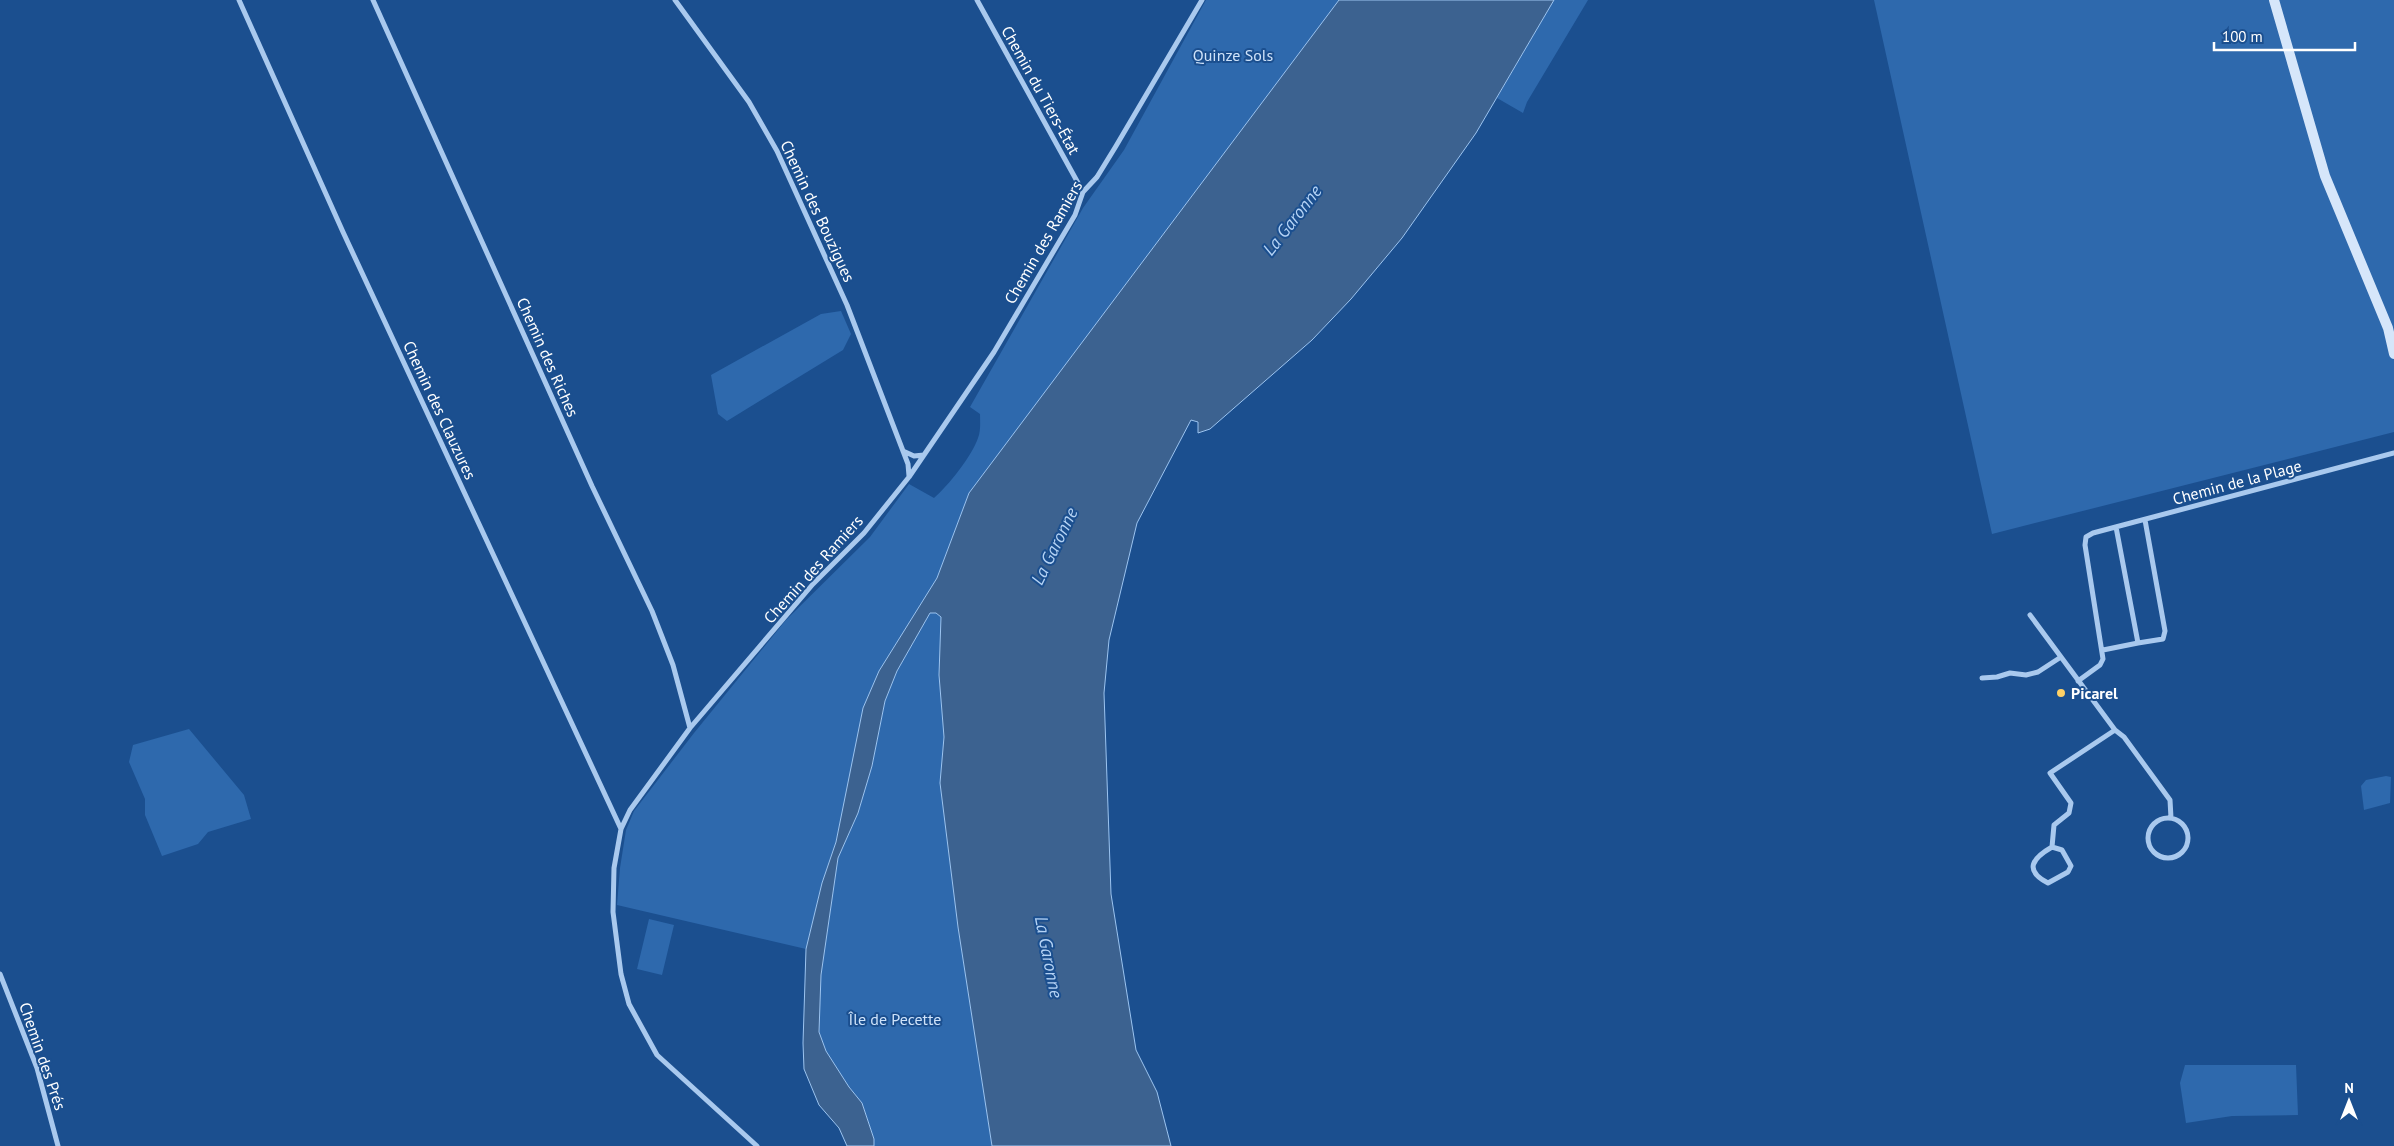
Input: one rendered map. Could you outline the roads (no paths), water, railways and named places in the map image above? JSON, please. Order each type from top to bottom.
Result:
[{"type":"street","name":"Chemin des Clauzures","points":[[239,0],[343,232],[621,829]]},
{"type":"street","name":"Chemin des Riches","points":[[373,0],[592,486],[652,610],[674,665],[690,728]]},
{"type":"street","name":"Chemin des Bouzigues","points":[[675,0],[749,102],[777,150],[847,305],[908,464],[909,477]]},
{"type":"street","name":"Chemin du Tiers-État","points":[[977,0],[1083,192]]},
{"type":"street","name":"Chemin des Ramiers","points":[[757,1146],[657,1055],[629,1004],[621,974],[613,912],[614,868],[621,829],[630,810],[690,728],[813,584],[864,533],[909,477],[994,352],[1075,215],[1083,192],[1097,177],[1202,0]]},
{"type":"street","points":[[2274,0],[2326,176],[2388,328],[2394,354]]},
{"type":"street","points":[[902,450],[914,456],[924,455]]},
{"type":"street","name":"Chemin de la Plage","points":[[2103,650],[2085,545],[2086,537],[2093,533],[2394,453]]},
{"type":"street","points":[[2078,682],[2100,665],[2103,659],[2103,650],[2163,639],[2165,631],[2145,520]]},
{"type":"street","points":[[2116,527],[2138,643]]},
{"type":"street","points":[[2030,615],[2078,682],[2115,730],[2124,737],[2170,800],[2171,818]]},
{"type":"street","points":[[1982,678],[1997,677],[2010,673],[2026,675],[2038,672],[2061,657]]},
{"type":"street","points":[[2052,846],[2054,825],[2069,813],[2071,803],[2050,773],[2115,730]]},
{"type":"street","points":[[2171,818],[2181,823],[2188,832],[2188,844],[2181,854],[2171,858],[2159,857],[2150,849],[2147,838],[2150,827],[2159,820],[2171,818]]},
{"type":"street","points":[[2052,846],[2062,850],[2071,866],[2068,872],[2048,884],[2041,879],[2033,862],[2037,856],[2052,846]]},
{"type":"street","name":"Chemin des Prés","points":[[0,974],[37,1068],[58,1146]]},
{"type":"water","name":"La Garonne","points":[[1339,0],[1554,0],[1476,133],[1402,238],[1351,299],[1312,340],[1210,429],[1198,433],[1198,422],[1191,420],[1137,523],[1109,640],[1104,693],[1111,894],[1136,1050],[1157,1092],[1171,1146],[992,1146],[958,927],[940,783],[944,737],[939,675],[941,617],[936,613],[930,613],[897,671],[885,701],[872,766],[858,813],[838,858],[821,975],[819,1032],[826,1051],[849,1087],[862,1103],[874,1139],[874,1146],[847,1146],[839,1128],[819,1105],[804,1069],[806,949],[822,883],[836,842],[863,708],[879,671],[937,578],[969,493]]},
{"type":"place","name":"Picarel","points":[[2061,693]]},
{"type":"park label","name":"Quinze Sols","points":[[1233,55]]},
{"type":"park label","name":"Île de Pecette","points":[[895,1019]]}]
